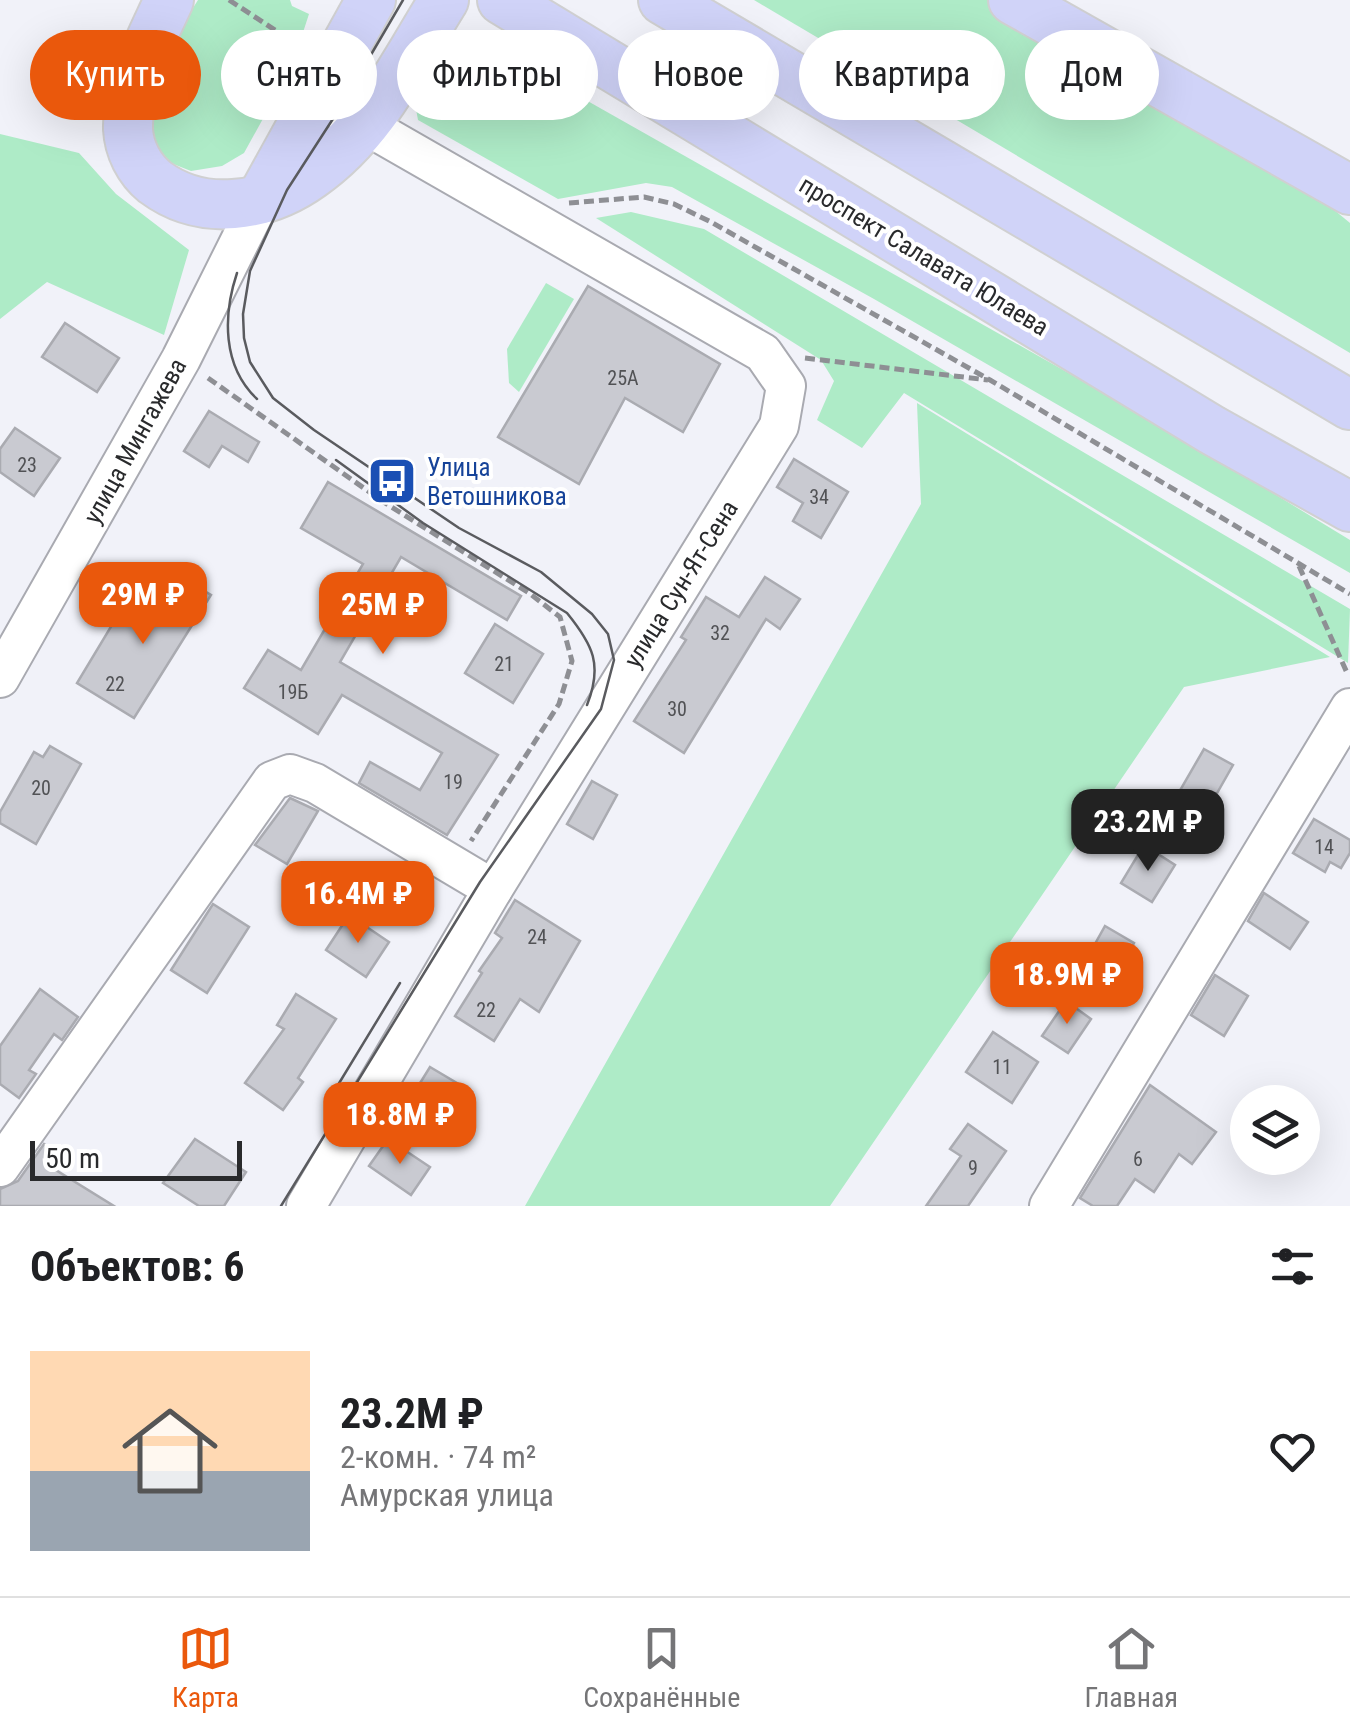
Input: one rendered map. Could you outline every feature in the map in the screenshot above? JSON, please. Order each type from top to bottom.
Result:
[{"type":"main road","points":[[169,0],[130,94],[128,134],[136,159],[159,184],[194,203],[228,205],[280,194],[308,178],[344,149],[364,127],[444,0]]},
{"type":"main road","points":[[353,30],[371,0]]},
{"type":"main road","name":"проспект Салавата Юлаева","points":[[502,0],[1212,430],[1350,507]]},
{"type":"main road","points":[[663,0],[1350,405]]},
{"type":"main road","points":[[1013,0],[1350,190]]},
{"type":"main road","points":[[261,198],[302,120]]},
{"type":"main road","points":[[1288,157],[1350,206]]},
{"type":"street","name":"улица Сун-Ят-Сена","points":[[306,1206],[493,889],[779,426],[786,386],[763,353],[353,120]]},
{"type":"street","name":"улица Мингажева","points":[[0,678],[181,360],[261,198]]},
{"type":"street","points":[[1049,1206],[1350,708]]},
{"type":"street","points":[[0,1167],[272,781],[290,774],[314,783],[493,889]]},
{"type":"path","points":[[566,203],[644,198],[674,204],[711,222],[990,380],[1350,594]]},
{"type":"path","points":[[181,360],[385,503],[529,593],[560,617],[572,661],[559,704],[456,866]]},
{"type":"path","points":[[1298,564],[1350,680]]},
{"type":"green space","points":[[198,0],[290,0],[292,6],[309,14],[304,30],[221,30],[221,120],[262,120],[244,153],[222,166],[191,171],[163,160],[144,135],[145,120],[201,120],[201,30],[179,30]]},
{"type":"green space","points":[[754,0],[990,0],[1040,30],[1025,30],[1025,120],[1159,120],[1159,101],[1316,195],[1350,223],[1350,353],[957,120],[1005,120],[1005,30],[805,30]]},
{"type":"green space","points":[[598,107],[1171,431],[1350,540],[1350,573],[672,187],[646,183],[558,199],[418,120],[598,120]]},
{"type":"green space","points":[[0,134],[79,153],[116,194],[189,250],[164,335],[47,282],[0,319]]},
{"type":"green space","points":[[631,212],[704,229],[1350,609],[1348,663],[904,393],[862,448],[817,420],[834,381],[821,360],[596,218]]},
{"type":"green space","points":[[546,283],[574,299],[519,392],[509,383],[507,349]]},
{"type":"green space","points":[[917,403],[1330,657],[1184,687],[830,1206],[525,1206],[921,504]]},
{"type":"building","points":[[588,286],[720,364],[683,432],[625,398],[579,484],[498,437]]},
{"type":"building","points":[[65,323],[119,358],[97,392],[42,357]]},
{"type":"building","points":[[209,411],[259,442],[248,462],[222,446],[209,467],[184,451]]},
{"type":"building","points":[[15,428],[60,458],[34,496],[0,472],[0,449]]},
{"type":"building","points":[[794,459],[848,492],[821,538],[793,521],[803,503],[777,487]]},
{"type":"building","points":[[328,482],[521,596],[507,620],[401,557],[340,662],[498,755],[447,835],[359,783],[370,762],[420,790],[442,753],[342,695],[318,734],[244,688],[268,650],[301,670],[363,564],[301,528]]},
{"type":"building","points":[[176,574],[211,595],[134,718],[77,683],[124,605],[145,619]]},
{"type":"building","points":[[765,577],[800,599],[780,629],[766,619],[684,753],[634,721],[686,640],[681,637],[706,597],[739,617]]},
{"type":"building","points":[[495,624],[543,654],[513,703],[465,673]]},
{"type":"building","points":[[50,746],[81,764],[36,844],[0,823],[0,812],[34,752],[43,757]]},
{"type":"building","points":[[1204,749],[1233,765],[1204,816],[1175,799]]},
{"type":"building","points":[[592,781],[617,795],[593,839],[567,824]]},
{"type":"building","points":[[290,798],[318,811],[287,864],[255,845]]},
{"type":"building","points":[[1314,819],[1350,840],[1350,853],[1341,868],[1330,862],[1325,872],[1293,853]]},
{"type":"building","points":[[1144,845],[1175,865],[1152,902],[1121,883]]},
{"type":"building","points":[[1264,893],[1308,922],[1290,949],[1248,921]]},
{"type":"building","points":[[515,900],[580,941],[539,1012],[520,999],[494,1041],[455,1016],[502,938],[495,933]]},
{"type":"building","points":[[213,904],[249,927],[207,993],[171,970]]},
{"type":"building","points":[[349,915],[389,942],[366,977],[326,950]]},
{"type":"building","points":[[1105,926],[1134,943],[1112,983],[1086,969],[1086,960]]},
{"type":"building","points":[[1215,975],[1248,996],[1224,1036],[1191,1015]]},
{"type":"building","points":[[40,989],[78,1017],[62,1040],[54,1034],[29,1070],[36,1074],[19,1098],[0,1084],[0,1046]]},
{"type":"building","points":[[296,994],[336,1019],[298,1078],[303,1082],[283,1110],[245,1083],[284,1029],[277,1025]]},
{"type":"building","points":[[1066,1001],[1091,1019],[1068,1053],[1042,1036]]},
{"type":"building","points":[[993,1032],[1038,1062],[1012,1103],[966,1072]]},
{"type":"building","points":[[430,1067],[472,1092],[450,1130],[407,1104]]},
{"type":"building","points":[[1150,1085],[1216,1132],[1192,1164],[1179,1154],[1154,1192],[1135,1179],[1117,1206],[1093,1206],[1080,1198]]},
{"type":"building","points":[[968,1124],[1006,1151],[968,1206],[926,1206],[961,1156],[950,1149]]},
{"type":"building","points":[[195,1139],[246,1172],[224,1206],[199,1206],[163,1183]]},
{"type":"building","points":[[388,1139],[430,1167],[411,1195],[369,1166]]},
{"type":"building","points":[[44,1144],[59,1154],[51,1167],[114,1206],[0,1206],[0,1189],[18,1181]]},
{"type":"tram line","points":[[281,1206],[480,882],[601,709],[614,660],[608,634],[592,614],[541,572],[459,528],[314,430],[273,398],[250,362],[243,314],[250,271],[287,190],[403,0]]},
{"type":"tram line","points":[[237,273],[229,306],[229,339],[237,371],[257,399]]},
{"type":"tram line","points":[[336,460],[423,523],[567,613],[593,656],[594,678],[587,705]]},
{"type":"tram line","points":[[327,1103],[400,983]]},
{"type":"place","name":"Улица Ветошникова","points":[[392,481]]}]
